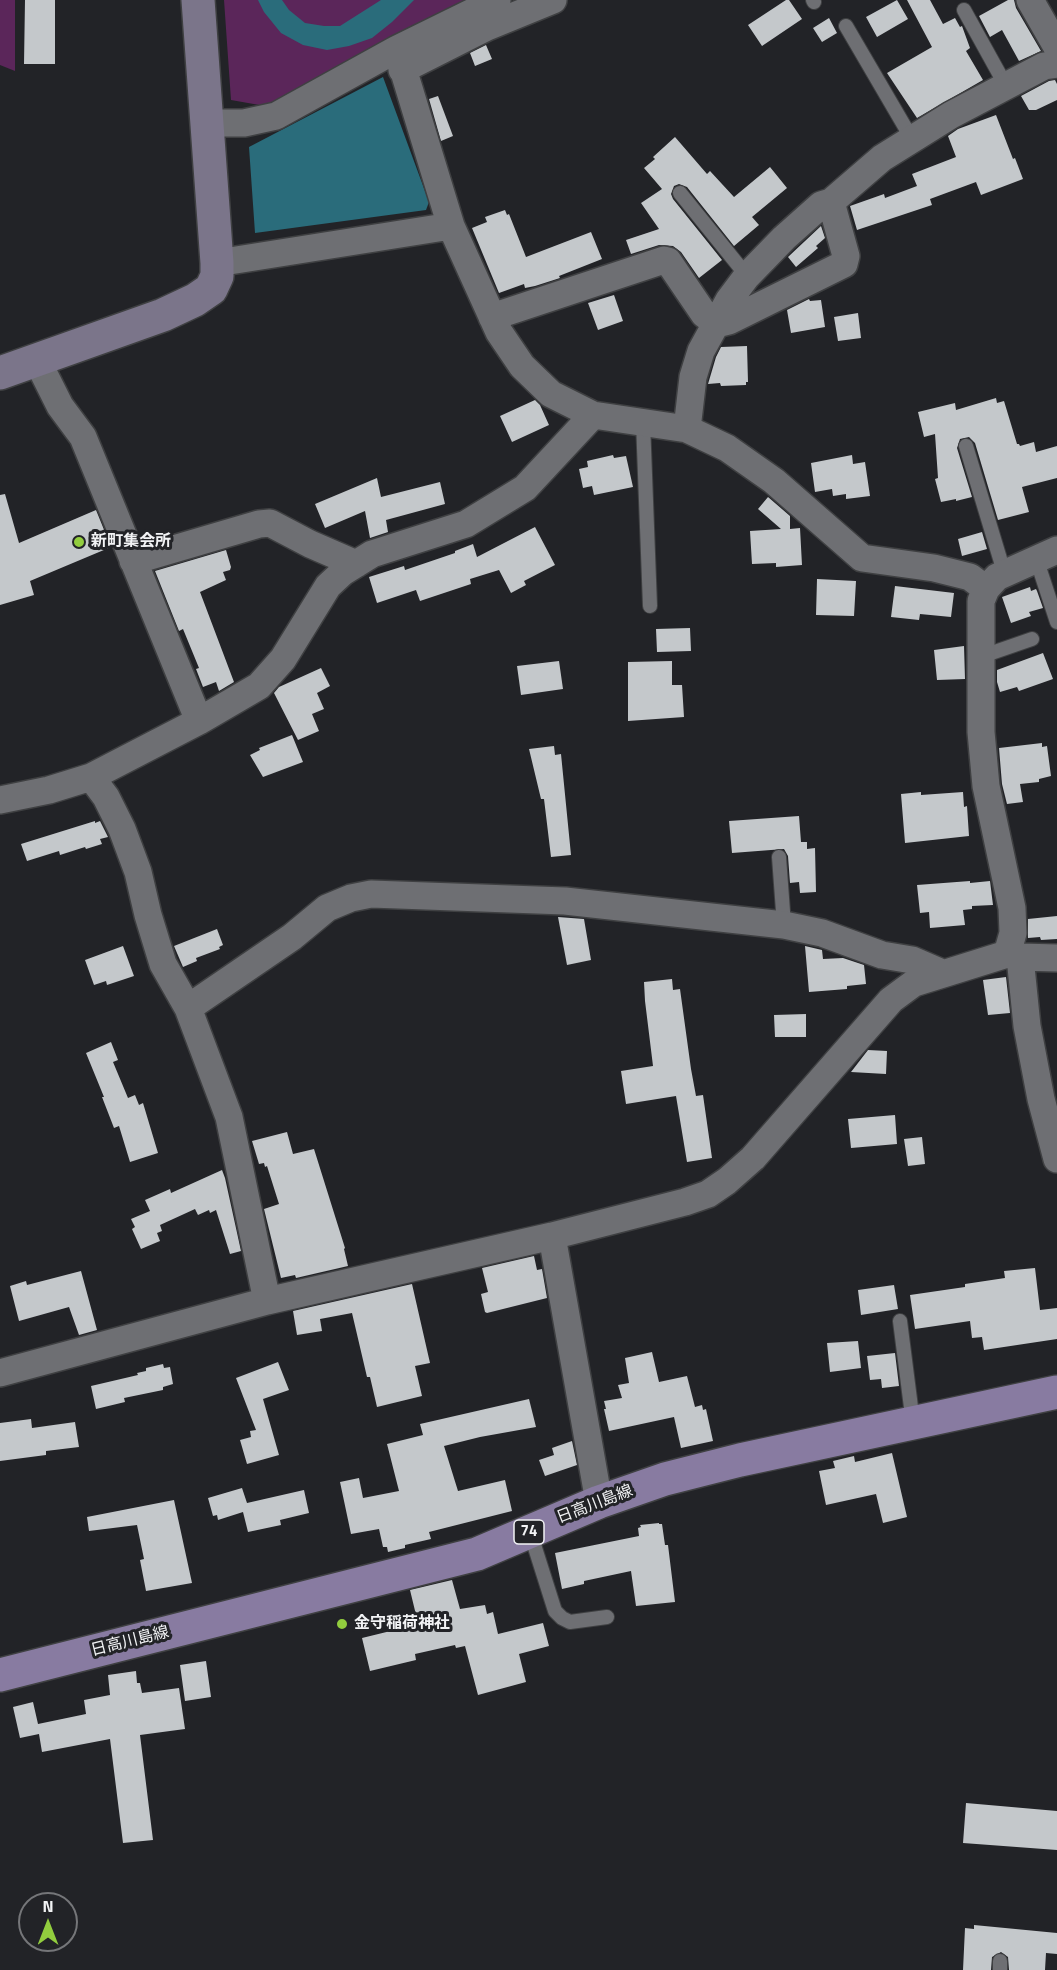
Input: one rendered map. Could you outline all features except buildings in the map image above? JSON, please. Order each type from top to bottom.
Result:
[{"type":"main road","name":"日高川島線","points":[[0,1675],[477,1554],[599,1502],[665,1479],[740,1460],[1057,1392]]},
{"type":"street","points":[[0,373],[163,315],[211,290],[217,276],[217,262],[198,0]]},
{"type":"street","points":[[399,59],[497,0]]},
{"type":"street","points":[[207,123],[244,123],[276,116],[399,59],[553,0]]},
{"type":"street","points":[[1030,0],[1057,47]]},
{"type":"street","points":[[399,59],[451,226],[492,317],[499,332],[522,366],[551,394],[593,415],[687,429],[727,448],[774,481],[862,558],[934,568],[995,581]]},
{"type":"street","points":[[687,429],[693,377],[701,351],[729,300],[747,276],[811,213],[821,205],[831,202],[882,158],[951,115],[1044,66],[1057,64]]},
{"type":"street","points":[[717,324],[729,321],[844,264],[846,256],[831,202]]},
{"type":"street","points":[[217,262],[451,226]]},
{"type":"street","points":[[492,317],[664,260],[668,261],[704,314],[717,324]]},
{"type":"street","points":[[37,360],[60,406],[83,437],[199,722]]},
{"type":"street","points":[[0,800],[49,790],[91,777],[199,722],[259,686],[283,659],[328,586],[356,564],[380,551],[466,524],[525,488],[593,415]]},
{"type":"street","points":[[133,561],[259,524],[270,523],[356,564]]},
{"type":"street","points":[[1047,554],[995,581],[981,601],[981,732],[986,786],[1012,908],[1013,955],[1041,1099],[1057,1159]]},
{"type":"street","points":[[91,777],[106,796],[122,829],[138,872],[163,964],[188,1008],[229,1117],[267,1301]]},
{"type":"street","points":[[188,1008],[291,937],[327,908],[351,898],[371,894],[565,901],[784,925],[822,933],[882,955],[912,960],[942,973]]},
{"type":"street","points":[[0,1373],[267,1301],[552,1236],[708,1194],[753,1158],[891,1000],[914,983],[942,973],[1013,955],[1057,958]]},
{"type":"street","points":[[552,1236],[599,1502]]},
{"type":"lane","points":[[964,10],[1006,86]]},
{"type":"lane","points":[[846,26],[912,139]]},
{"type":"lane","points":[[680,193],[747,276]]},
{"type":"lane","points":[[643,422],[650,606]]},
{"type":"lane","points":[[966,446],[995,581]]},
{"type":"lane","points":[[1047,554],[1057,622]]},
{"type":"lane","points":[[980,657],[1032,639]]},
{"type":"lane","points":[[779,857],[784,925]]},
{"type":"lane","points":[[900,1322],[913,1423]]},
{"type":"lane","points":[[530,1532],[555,1611],[570,1622],[607,1617]]},
{"type":"shaded area","points":[[0,0],[15,0],[15,71],[0,65]]},
{"type":"shaded area","points":[[224,0],[481,0],[265,106],[231,100]]},
{"type":"water","points":[[258,0],[282,0],[289,10],[305,23],[340,26],[381,0],[414,0],[372,38],[349,46],[327,50],[303,45],[281,33],[264,12]]},
{"type":"water","points":[[383,77],[429,202],[426,210],[255,233],[249,147]]},
{"type":"place","name":"新町集会所","points":[[79,542]]},
{"type":"place","name":"金守稲荷神社","points":[[342,1624]]}]
